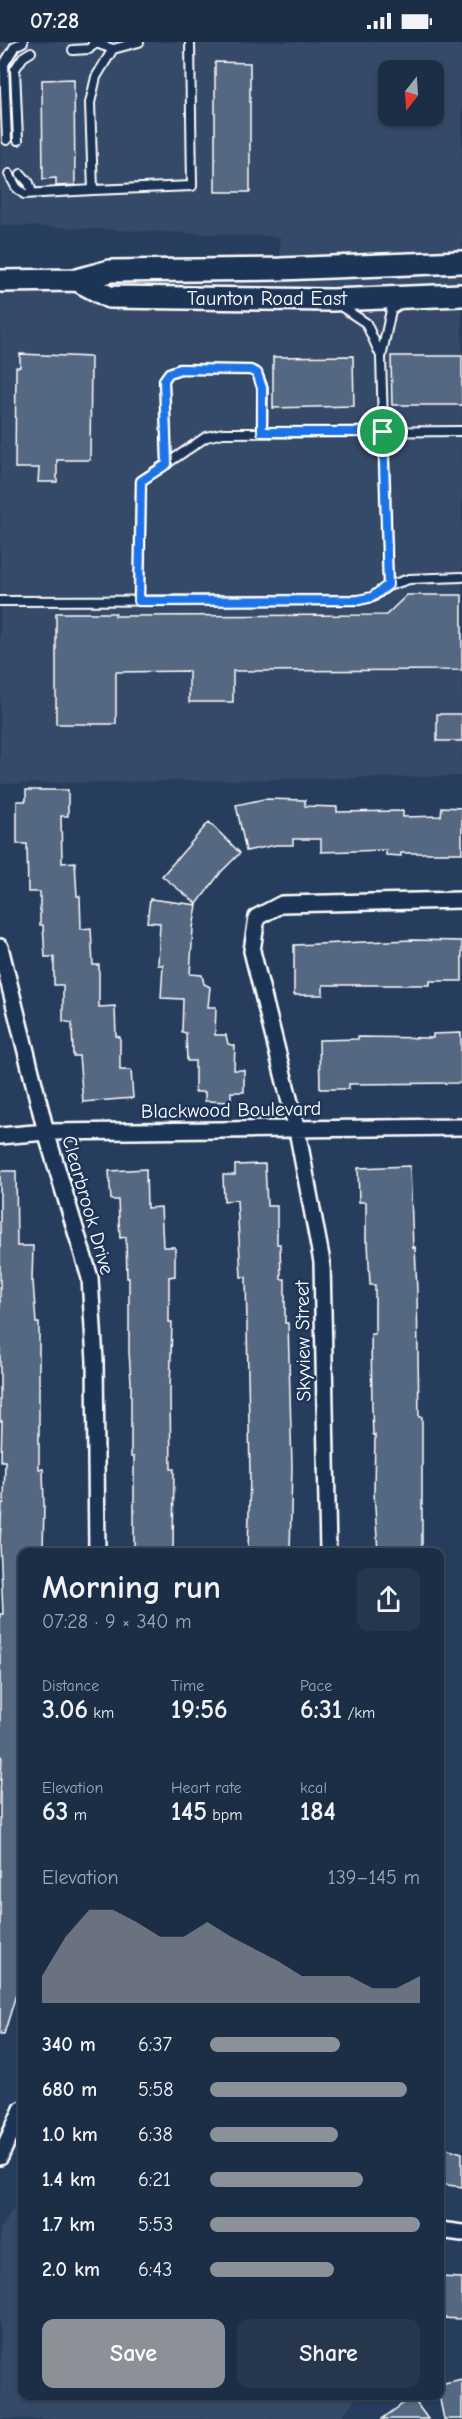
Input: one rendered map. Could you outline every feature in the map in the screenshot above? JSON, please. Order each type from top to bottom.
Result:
[{"type":"main road","name":"Taunton Road East","points":[[0,281],[77,280],[110,270],[268,269],[462,262]]},
{"type":"main road","name":"Taunton Road East","points":[[77,280],[109,297],[332,300],[462,295]]},
{"type":"street","name":"Skyview Street","points":[[328,1548],[322,1262],[297,1131],[252,951],[257,917],[282,904],[462,900]]},
{"type":"street","name":"Clearbrook Drive","points":[[0,947],[46,1132],[90,1278],[95,1361],[97,1548]]},
{"type":"street","name":"Blackwood Boulevard","points":[[0,1136],[46,1132],[297,1131],[462,1126]]},
{"type":"street","points":[[0,2157],[18,2118]]},
{"type":"street","points":[[444,2231],[462,2233]]},
{"type":"lane","points":[[7,140],[4,64],[15,46],[23,42]]},
{"type":"lane","points":[[73,50],[89,49],[93,43],[113,49],[139,42]]},
{"type":"lane","points":[[9,174],[16,187],[24,194],[192,186],[190,42]]},
{"type":"lane","points":[[93,190],[90,103],[96,77],[113,49]]},
{"type":"lane","points":[[18,140],[15,69],[23,57],[31,52]]},
{"type":"lane","points":[[21,174],[29,183],[32,194]]},
{"type":"lane","points":[[388,585],[381,358],[391,310],[411,298]]},
{"type":"lane","points":[[332,300],[366,324],[381,358]]},
{"type":"lane","points":[[167,464],[164,380],[169,373],[180,369],[250,370],[257,373],[262,388],[262,432]]},
{"type":"lane","points":[[139,601],[141,481],[206,437],[223,433],[262,432],[462,431]]},
{"type":"lane","points":[[0,601],[359,600],[372,597],[388,585],[409,579],[462,577]]},
{"type":"shaded area","points":[[0,42],[462,42],[462,776],[0,784],[0,281],[280,268],[280,237],[0,225]]},
{"type":"shaded area","points":[[18,2201],[18,2400],[355,2400],[340,2419],[0,2419],[0,2228]]},
{"type":"building","points":[[215,62],[250,63],[250,192],[215,192]]},
{"type":"building","points":[[74,79],[75,185],[56,186],[56,178],[43,179],[42,80]]},
{"type":"building","points":[[20,354],[91,357],[90,460],[57,460],[57,482],[38,482],[39,468],[15,468],[16,367],[20,367]]},
{"type":"building","points":[[353,356],[354,406],[273,408],[273,357]]},
{"type":"building","points":[[391,356],[462,356],[462,405],[392,405]]},
{"type":"building","points":[[407,595],[462,595],[462,670],[233,671],[233,702],[189,702],[189,671],[116,672],[116,724],[56,724],[56,613],[116,613],[115,616],[386,615]]},
{"type":"building","points":[[437,714],[462,714],[462,741],[437,741]]},
{"type":"building","points":[[26,790],[68,790],[68,816],[61,816],[62,863],[75,862],[77,896],[80,896],[81,929],[91,928],[93,965],[99,965],[99,1007],[115,1006],[116,1036],[120,1037],[120,1070],[131,1070],[133,1098],[83,1102],[79,1056],[73,1056],[72,1023],[63,1021],[63,985],[54,985],[54,957],[45,957],[43,925],[40,925],[40,892],[28,892],[27,844],[17,844],[17,801],[26,801]]},
{"type":"building","points":[[264,799],[305,800],[305,806],[337,807],[337,812],[403,811],[403,817],[441,816],[442,807],[462,808],[462,853],[401,853],[401,856],[386,855],[386,850],[321,852],[321,839],[293,839],[293,845],[276,845],[246,851],[236,805]]},
{"type":"building","points":[[209,822],[240,853],[221,872],[197,904],[162,876]]},
{"type":"building","points":[[150,899],[197,905],[190,974],[202,975],[204,984],[210,987],[208,1007],[216,1007],[215,1035],[226,1035],[228,1044],[235,1046],[234,1070],[244,1070],[244,1092],[231,1092],[231,1102],[205,1101],[205,1092],[195,1092],[195,1061],[187,1061],[186,1033],[182,1032],[183,999],[161,998],[163,965],[158,965],[160,923],[147,922]]},
{"type":"building","points":[[412,940],[462,941],[462,981],[430,981],[430,985],[323,985],[323,995],[294,995],[294,945]]},
{"type":"building","points":[[461,1033],[461,1083],[349,1084],[349,1089],[320,1089],[319,1040],[358,1039],[358,1037],[433,1038],[433,1034]]},
{"type":"building","points":[[265,1164],[267,1206],[277,1206],[277,1244],[280,1244],[281,1279],[285,1279],[285,1323],[288,1323],[292,1467],[290,1548],[248,1548],[250,1473],[246,1277],[241,1277],[237,1200],[224,1201],[223,1175],[235,1175],[235,1165]]},
{"type":"building","points":[[410,1166],[417,1291],[419,1417],[422,1417],[422,1548],[378,1548],[374,1493],[375,1435],[373,1435],[372,1410],[371,1334],[375,1334],[375,1285],[370,1285],[368,1242],[366,1242],[366,1202],[359,1202],[358,1168]]},
{"type":"building","points":[[146,1169],[147,1208],[161,1207],[163,1247],[175,1247],[175,1276],[169,1277],[169,1322],[172,1322],[170,1393],[171,1469],[174,1469],[173,1548],[134,1548],[129,1278],[127,1278],[126,1237],[120,1238],[118,1200],[111,1200],[109,1171]]},
{"type":"building","points":[[0,1171],[16,1171],[17,1246],[33,1246],[32,1281],[36,1323],[39,1323],[39,1469],[43,1469],[44,1504],[43,1548],[18,1548],[18,1988],[4,2034],[0,2034],[2,1756],[0,1756],[0,1614],[3,1614],[0,1543],[5,1461],[1,1461],[2,1421],[0,1421]]},
{"type":"building","points":[[444,2147],[462,2153],[462,2187],[444,2185]]},
{"type":"building","points":[[444,2277],[462,2278],[462,2319],[444,2318]]},
{"type":"building","points":[[462,2379],[462,2419],[444,2419],[440,2400],[444,2400],[444,2383]]},
{"type":"building","points":[[408,2400],[414,2400],[428,2419],[382,2419]]},
{"type":"route","points":[[180,369],[250,370],[257,373],[261,379],[262,388],[262,432],[383,432],[388,585],[372,597],[359,600],[182,599],[139,601],[141,481],[167,464],[164,380],[169,373],[180,369]]}]
